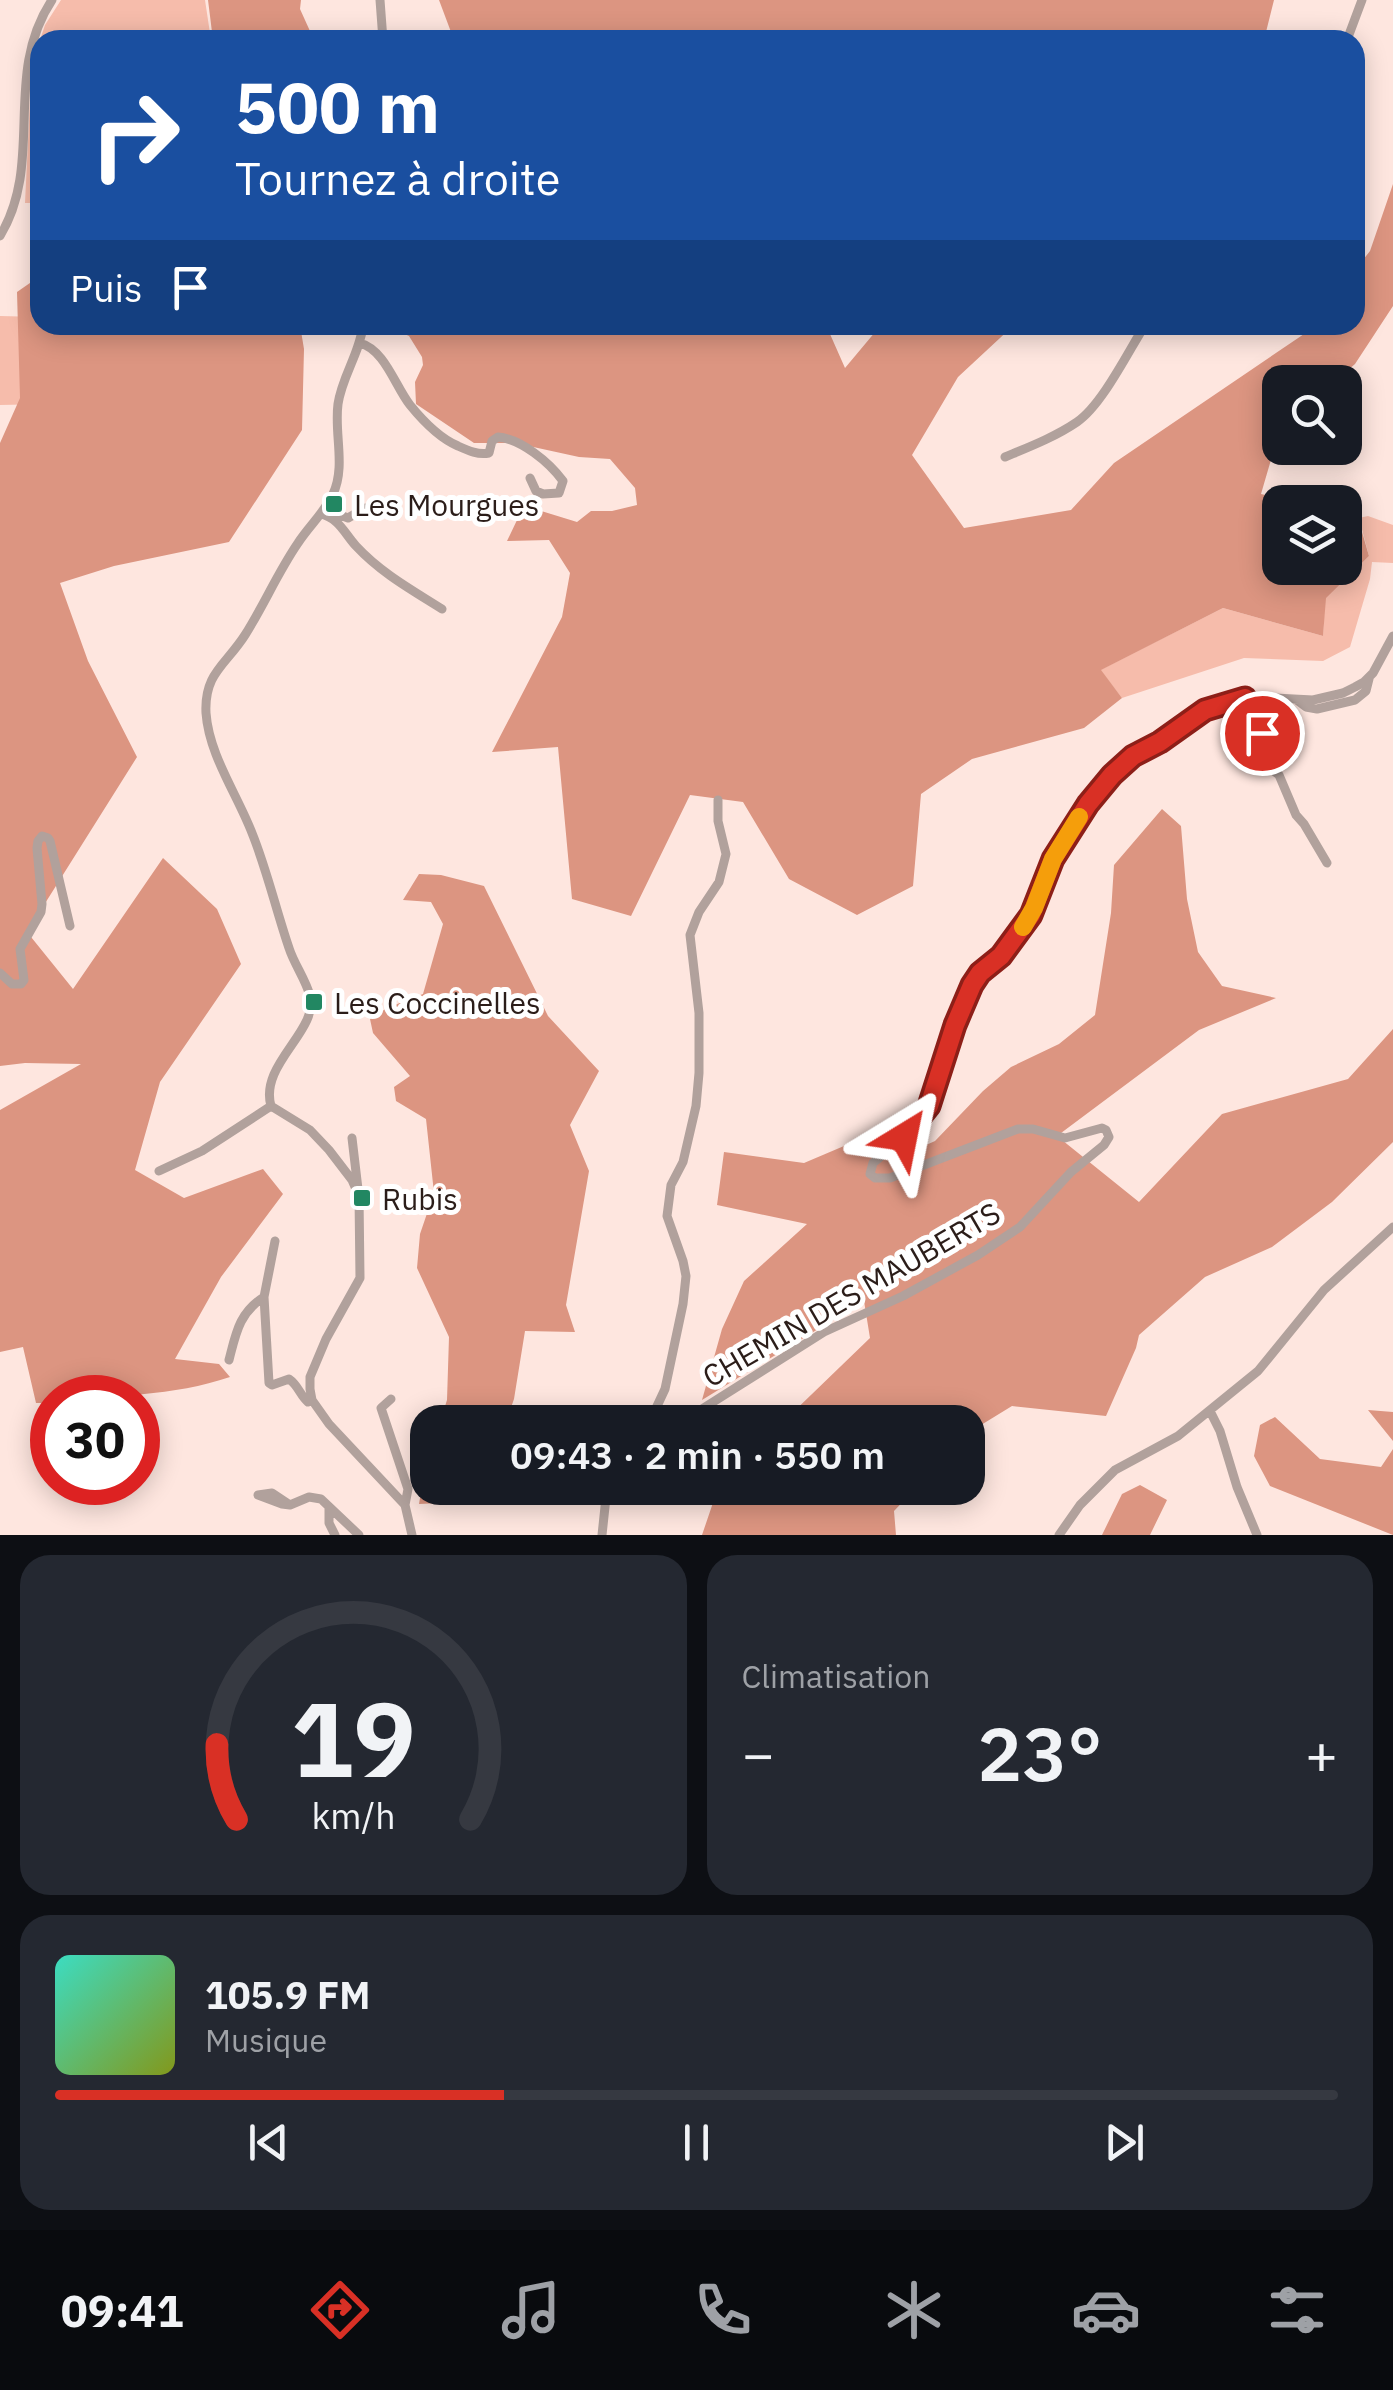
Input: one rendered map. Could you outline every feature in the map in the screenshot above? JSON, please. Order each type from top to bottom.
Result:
[{"type":"street","points":[[38,30],[52,0]]},
{"type":"street","points":[[380,0],[382,30]]},
{"type":"street","points":[[1351,30],[1362,0]]},
{"type":"street","points":[[0,236],[16,200],[22,167],[30,53]]},
{"type":"street","points":[[358,1192],[330,1150],[310,1130],[271,1106],[268,1096],[272,1078],[307,1017],[311,1002],[290,952],[252,832],[212,743],[206,703],[208,686],[217,668],[244,638],[296,545],[335,490],[339,398],[361,335]]},
{"type":"street","points":[[1005,457],[1079,421],[1098,401],[1139,335]]},
{"type":"street","points":[[360,344],[378,354],[410,404],[438,435],[482,455],[489,453],[492,441],[498,437],[510,438],[557,472],[563,486],[559,493],[543,494],[536,491],[530,478]]},
{"type":"street","points":[[323,511],[348,518],[364,508]]},
{"type":"street","points":[[323,511],[338,522],[373,563],[442,609]]},
{"type":"street","name":"CHEMIN DES MAUBERTS","points":[[708,1405],[824,1332],[903,1296],[978,1255],[1020,1226],[1107,1141],[1108,1133],[1102,1128],[1065,1138],[1025,1128],[890,1178],[875,1178],[870,1170],[929,1106],[972,985],[1001,956],[1031,915],[1060,845],[1122,765],[1192,718],[1231,701],[1298,700],[1343,693],[1369,678],[1393,636]]},
{"type":"street","points":[[1245,698],[1262,733],[1262,762],[1279,775],[1296,815],[1327,863]]},
{"type":"street","points":[[657,1405],[665,1388],[686,1276],[667,1216],[671,1185],[683,1162],[696,1106],[699,1012],[690,935],[699,912],[719,882],[726,854],[718,821],[718,800]]},
{"type":"street","points":[[0,973],[12,984],[24,980],[20,948],[42,912],[36,848],[42,836],[50,840],[70,926]]},
{"type":"street","points":[[159,1171],[202,1150],[271,1106]]},
{"type":"street","points":[[352,1138],[360,1201],[360,1278],[326,1338],[314,1366],[310,1389],[312,1400],[342,1438],[405,1506]]},
{"type":"street","points":[[1059,1535],[1080,1505],[1115,1470],[1178,1436],[1258,1371],[1324,1290],[1393,1227]]},
{"type":"street","points":[[275,1241],[264,1297],[269,1383],[289,1379],[304,1399],[312,1400]]},
{"type":"street","points":[[229,1360],[238,1325],[264,1297]]},
{"type":"street","points":[[390,1399],[381,1408],[408,1489],[405,1506],[412,1535]]},
{"type":"street","points":[[1210,1410],[1257,1535]]},
{"type":"street","points":[[290,1505],[315,1497],[358,1535]]},
{"type":"street","points":[[602,1535],[605,1505]]},
{"type":"street","points":[[329,1509],[329,1523],[335,1535]]},
{"type":"shaded area","points":[[61,0],[205,0],[210,30],[43,30]]},
{"type":"shaded area","points":[[208,0],[301,0],[300,9],[309,30],[212,30]]},
{"type":"shaded area","points":[[439,0],[1274,0],[1266,30],[450,30]]},
{"type":"shaded area","points":[[30,101],[30,203],[25,203]]},
{"type":"shaded area","points":[[1393,184],[1393,306],[1355,364],[1262,365],[1262,465],[1269,465],[1261,494],[1262,585],[1339,585],[1326,598],[1323,636],[1223,608],[1101,670],[1122,698],[1084,728],[972,759],[921,794],[913,886],[857,915],[789,879],[743,802],[690,795],[631,916],[572,899],[558,747],[492,752],[562,617],[570,573],[549,540],[507,541],[518,518],[538,510],[577,522],[591,511],[637,505],[635,488],[610,459],[579,457],[515,443],[474,443],[416,404],[415,382],[423,365],[422,357],[407,335],[830,335],[845,368],[873,335],[1003,335],[958,377],[912,455],[964,528],[1071,510],[1114,463],[1303,335],[1365,335],[1365,257]]},
{"type":"shaded area","points":[[30,283],[30,335],[302,335],[302,430],[229,542],[114,566],[60,583],[88,661],[137,757],[27,932],[73,989],[163,858],[217,909],[241,964],[160,1082],[135,1170],[184,1198],[263,1169],[283,1194],[221,1277],[175,1359],[219,1364],[230,1377],[165,1392],[160,1392],[160,1375],[30,1377],[23,1347],[0,1352],[0,1110],[81,1064],[0,1066],[0,443],[20,398],[17,292]]},
{"type":"shaded area","points":[[0,316],[30,317],[30,335],[42,335],[49,404],[0,405]]},
{"type":"shaded area","points":[[1362,517],[1393,525],[1393,563],[1372,562],[1350,647],[1323,661],[1244,658],[1122,698],[1100,670],[1223,608],[1323,636],[1325,598],[1339,585],[1362,585],[1362,563],[1369,556]]},
{"type":"shaded area","points":[[1362,532],[1369,556],[1362,563]]},
{"type":"shaded area","points":[[1162,809],[1181,826],[1187,899],[1198,952],[1222,986],[1276,998],[1199,1030],[1057,1136],[1139,1202],[1222,1114],[1348,1079],[1393,1029],[1393,1142],[1332,1202],[1272,1247],[1205,1277],[1139,1335],[1106,1416],[1012,1406],[985,1423],[985,1405],[801,1405],[870,1338],[864,1301],[702,1400],[722,1329],[744,1281],[807,1224],[717,1205],[724,1152],[804,1163],[844,1146],[895,1159],[935,1141],[1011,1067],[1059,1044],[1095,1015],[1111,913],[1114,865]]},
{"type":"shaded area","points":[[419,874],[441,875],[484,886],[548,1016],[599,1071],[570,1125],[589,1171],[566,1305],[575,1332],[525,1331],[512,1405],[445,1405],[449,1337],[417,1268],[420,1234],[434,1193],[426,1119],[396,1101],[394,1087],[410,1076],[373,1033],[370,1019],[423,994],[443,924],[431,902],[403,900]]},
{"type":"shaded area","points":[[1368,1410],[1393,1412],[1393,1441]]},
{"type":"shaded area","points":[[1275,1417],[1320,1459],[1381,1467],[1393,1449],[1393,1535],[1270,1486],[1254,1456],[1260,1425]]},
{"type":"shaded area","points":[[1140,1485],[1167,1500],[1150,1535],[1102,1535],[1122,1494]]},
{"type":"shaded area","points":[[712,1505],[900,1505],[894,1511],[896,1535],[702,1535]]},
{"type":"slow traffic","points":[[1023,927],[1060,845],[1079,817]]},
{"type":"place","name":"Les Mourgues","points":[[334,504]]},
{"type":"place","name":"Les Coccinelles","points":[[314,1002]]},
{"type":"place","name":"Rubis","points":[[362,1198]]},
{"type":"route","points":[[904,1137],[929,1106],[972,985],[1001,956],[1031,915],[1060,845],[1112,775],[1133,756],[1192,718],[1231,701],[1245,698],[1262,733]]}]
